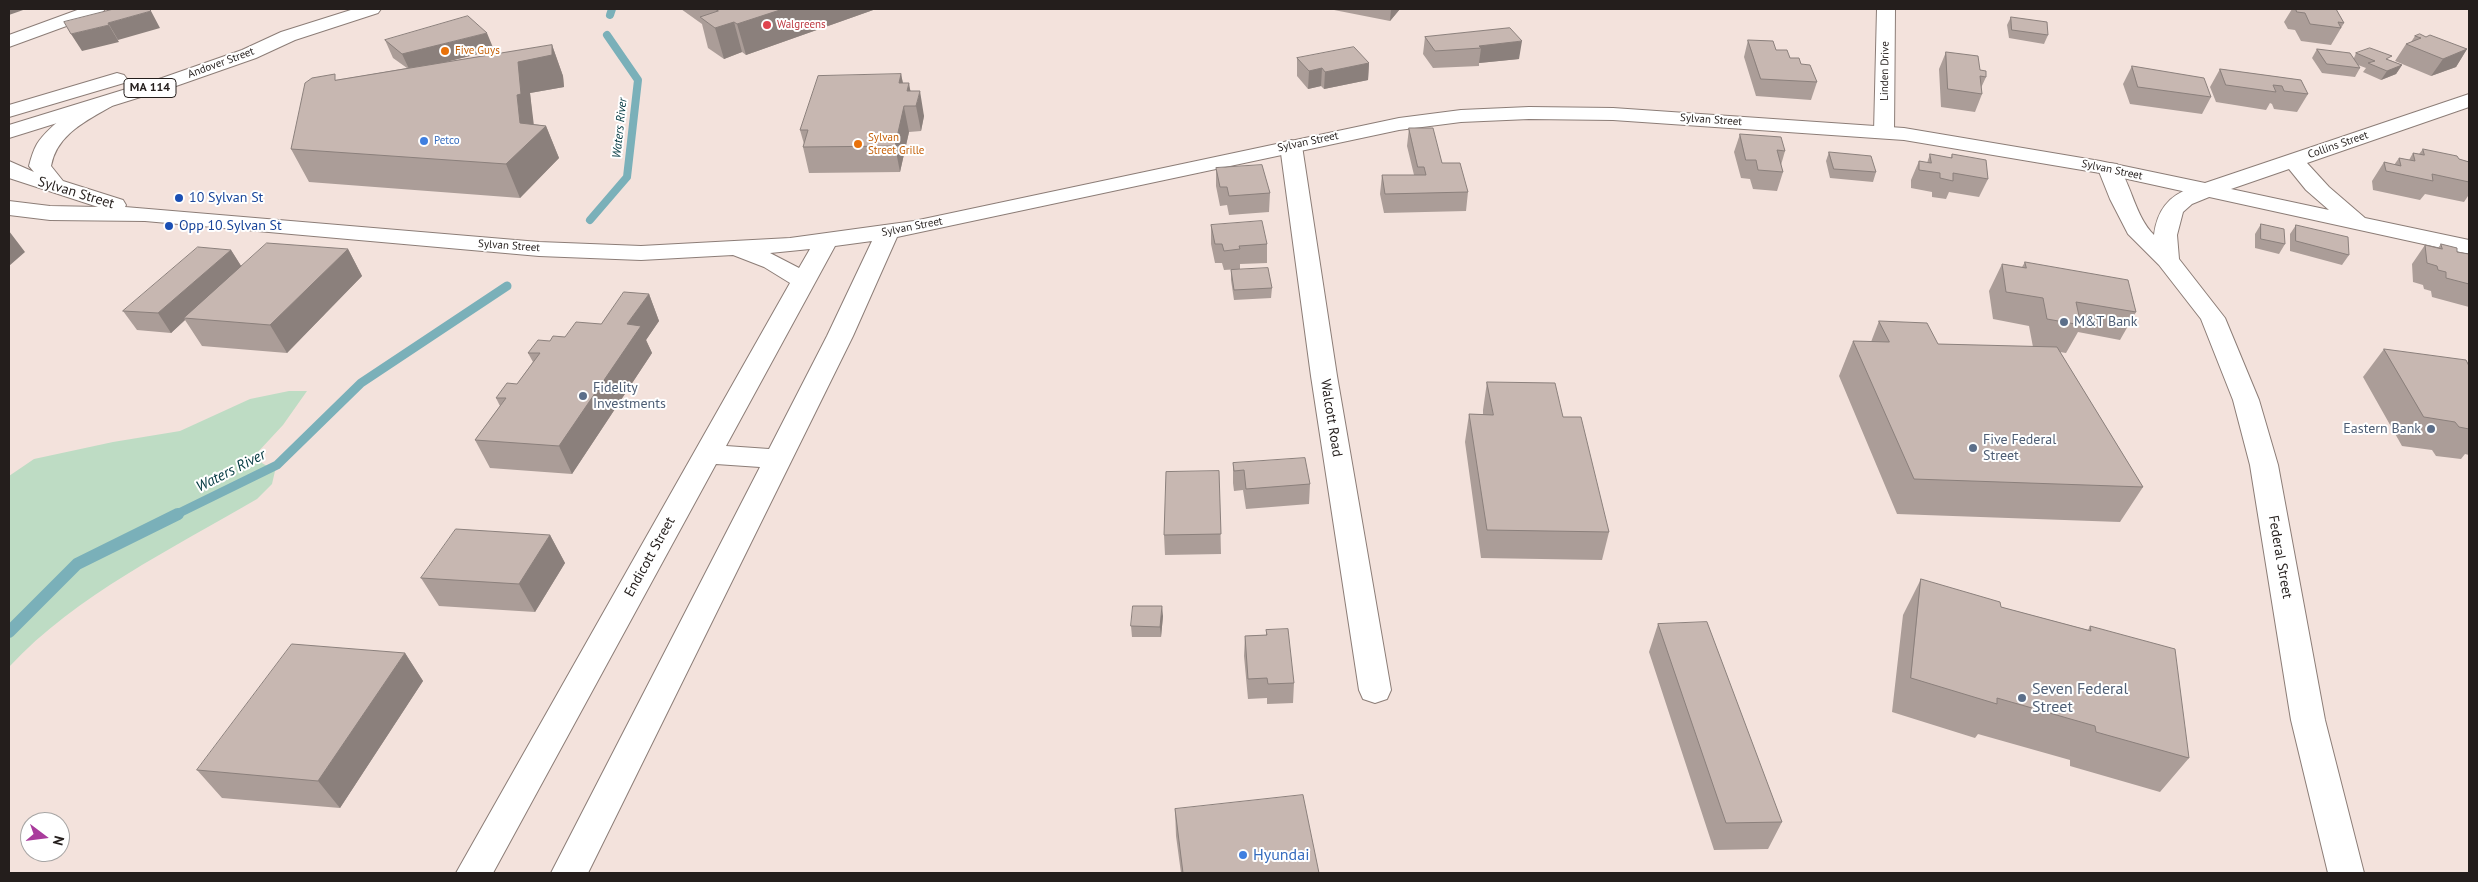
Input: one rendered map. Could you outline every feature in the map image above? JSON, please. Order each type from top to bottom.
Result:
[{"type":"main road","points":[[9,40],[96,9]]},
{"type":"main road","name":"Andover Street","points":[[9,132],[249,54],[288,36],[372,9]]},
{"type":"main road","name":"Linden Drive","points":[[1884,132],[1886,9]]},
{"type":"main road","name":"Andover Street","points":[[9,111],[232,46],[288,36]]},
{"type":"main road","name":"Collins Street","points":[[2206,190],[2469,100]]},
{"type":"main road","points":[[56,187],[40,166],[41,153],[47,143],[65,126],[105,102]]},
{"type":"main road","name":"Sylvan Street","points":[[9,208],[50,213],[146,214],[539,249],[641,253],[733,248],[887,233],[1399,124],[1461,116],[1529,113],[1614,114],[1884,132],[2025,153],[2110,169],[2469,246]]},
{"type":"main road","name":"Walcott Road","points":[[1291,146],[1324,376],[1375,690]]},
{"type":"main road","points":[[2294,160],[2308,180],[2324,197],[2361,223]]},
{"type":"main road","name":"Sylvan Street","points":[[9,167],[14,173],[146,214]]},
{"type":"main road","name":"Federal Street","points":[[2110,169],[2120,199],[2140,234],[2167,260],[2213,318],[2230,357],[2248,408],[2264,465],[2308,720],[2346,873]]},
{"type":"main road","points":[[2167,260],[2165,243],[2170,213],[2183,199],[2206,190]]},
{"type":"main road","points":[[9,216],[50,213]]},
{"type":"main road","points":[[569,873],[840,336],[887,233]]},
{"type":"main road","name":"Endicott Street","points":[[474,873],[826,240]]},
{"type":"main road","points":[[733,248],[772,262],[804,281]]},
{"type":"main road","points":[[708,454],[778,459]]},
{"type":"green space","points":[[289,391],[307,391],[283,425],[257,453],[262,463],[275,471],[272,484],[257,499],[159,555],[95,595],[64,617],[9,667],[9,476],[34,459],[113,442],[180,431],[250,399]]},
{"type":"building","points":[[114,9],[149,9],[151,11],[108,23],[109,25],[71,34],[64,22]]},
{"type":"building","points":[[715,9],[783,9],[737,24],[734,22],[715,28],[700,17],[718,11]]},
{"type":"building","points":[[2296,9],[2336,9],[2344,23],[2338,22],[2341,28],[2310,24],[2305,13],[2297,12]]},
{"type":"building","points":[[468,16],[487,33],[402,54],[385,40]]},
{"type":"building","points":[[2011,17],[2047,22],[2048,35],[2012,30]]},
{"type":"building","points":[[1510,28],[1522,41],[1479,46],[1481,48],[1435,51],[1425,37]]},
{"type":"building","points":[[2420,34],[2426,37],[2430,35],[2467,49],[2443,59],[2406,44],[2421,38],[2415,36]]},
{"type":"building","points":[[1748,40],[1773,41],[1776,50],[1787,50],[1790,58],[1799,58],[1801,64],[1810,65],[1817,82],[1761,79]]},
{"type":"building","points":[[552,45],[552,55],[518,62],[521,94],[517,95],[520,123],[546,126],[506,164],[291,149],[305,83],[312,78],[335,74],[335,80]]},
{"type":"building","points":[[1354,47],[1369,63],[1325,72],[1322,68],[1309,71],[1297,58]]},
{"type":"building","points":[[2370,48],[2392,56],[2386,59],[2402,65],[2387,71],[2368,63],[2375,61],[2356,53]]},
{"type":"building","points":[[2317,49],[2350,53],[2360,68],[2327,64]]},
{"type":"building","points":[[1946,52],[1978,56],[1980,70],[1986,71],[1986,77],[1980,76],[1982,94],[1948,89]]},
{"type":"building","points":[[2132,66],[2204,78],[2211,97],[2138,87]]},
{"type":"building","points":[[2220,69],[2301,80],[2308,94],[2284,91],[2282,86],[2273,85],[2276,92],[2226,85]]},
{"type":"building","points":[[901,74],[899,83],[909,83],[907,91],[920,91],[916,106],[904,106],[895,146],[803,147],[808,130],[800,130],[818,76]]},
{"type":"building","points":[[1409,128],[1433,128],[1442,163],[1460,163],[1468,192],[1385,194],[1382,175],[1426,175],[1424,167],[1418,167]]},
{"type":"building","points":[[1740,134],[1781,137],[1785,151],[1777,150],[1783,172],[1758,170],[1756,160],[1746,160]]},
{"type":"building","points":[[2423,149],[2457,156],[2459,159],[2469,162],[2469,182],[2432,174],[2433,181],[2386,171],[2384,162],[2401,166],[2399,158],[2415,161],[2413,153],[2424,155]]},
{"type":"building","points":[[1829,152],[1871,156],[1876,172],[1834,169]]},
{"type":"building","points":[[1930,154],[1952,158],[1952,154],[1986,160],[1988,179],[1953,173],[1953,181],[1940,178],[1940,173],[1919,170],[1919,161],[1931,163]]},
{"type":"building","points":[[1262,165],[1270,193],[1229,196],[1227,187],[1220,187],[1216,168]]},
{"type":"building","points":[[1262,221],[1267,244],[1239,246],[1240,249],[1224,251],[1222,244],[1215,244],[1211,225]]},
{"type":"building","points":[[2261,224],[2284,229],[2285,244],[2261,239]]},
{"type":"building","points":[[2296,225],[2348,237],[2349,255],[2296,241]]},
{"type":"building","points":[[267,243],[348,249],[270,325],[184,318]]},
{"type":"building","points":[[2441,244],[2457,248],[2457,252],[2469,254],[2469,284],[2446,278],[2446,272],[2438,270],[2437,266],[2427,263],[2425,245],[2442,249]]},
{"type":"building","points":[[198,247],[231,250],[158,313],[123,311]]},
{"type":"building","points":[[2025,262],[2128,280],[2136,312],[2076,302],[2081,325],[2047,319],[2043,298],[2006,292],[2002,264],[2026,268]]},
{"type":"building","points":[[1268,268],[1272,288],[1234,290],[1231,270]]},
{"type":"building","points":[[624,292],[649,294],[627,324],[641,326],[559,446],[475,440],[506,398],[496,398],[507,383],[517,384],[540,353],[528,353],[538,340],[550,341],[553,336],[565,337],[576,322],[601,324]]},
{"type":"building","name":"Five Federal Street","points":[[1879,321],[1927,323],[1938,344],[2057,347],[2143,487],[1914,479],[1853,341],[1889,342]]},
{"type":"building","points":[[2384,349],[2466,360],[2469,366],[2469,429],[2459,427],[2455,422],[2424,417]]},
{"type":"building","points":[[1487,382],[1555,383],[1563,417],[1581,417],[1609,532],[1487,530],[1469,414],[1493,415]]},
{"type":"building","points":[[1305,458],[1310,484],[1246,489],[1244,470],[1234,471],[1233,463]]},
{"type":"building","points":[[1219,471],[1221,534],[1164,535],[1166,472]]},
{"type":"building","points":[[456,529],[550,535],[519,584],[421,578]]},
{"type":"building","points":[[1921,579],[2000,602],[2001,607],[2091,631],[2090,626],[2175,649],[2189,758],[2096,732],[2095,726],[1997,698],[1997,704],[1911,678]]},
{"type":"building","points":[[1133,606],[1162,606],[1160,627],[1131,626]]},
{"type":"building","points":[[1707,622],[1782,822],[1726,823],[1658,624]]},
{"type":"building","points":[[1288,629],[1294,683],[1268,684],[1267,678],[1248,679],[1245,636],[1267,635],[1266,630]]},
{"type":"building","points":[[292,644],[405,653],[318,781],[197,770]]},
{"type":"building","points":[[1303,795],[1319,873],[1183,873],[1175,809]]},
{"type":"waterway","name":"Waters River","points":[[610,15],[612,9]]},
{"type":"waterway","name":"Waters River","points":[[590,220],[627,177],[638,80],[607,35]]},
{"type":"waterway","name":"Waters River","points":[[175,515],[277,465],[361,383],[507,286]]},
{"type":"waterway","name":"Waters River","points":[[9,632],[77,564],[178,514]]},
{"type":"place","name":"Walgreens","points":[[767,25]]},
{"type":"place","name":"Five Guys","points":[[445,51]]},
{"type":"place","name":"Petco","points":[[424,141]]},
{"type":"place","name":"Sylvan Street Grille","points":[[858,144]]},
{"type":"place","name":"10 Sylvan St","points":[[179,198]]},
{"type":"place","name":"Opp 10 Sylvan St","points":[[169,226]]},
{"type":"place","name":"M&T Bank","points":[[2064,322]]},
{"type":"place","name":"Fidelity Investments","points":[[583,396]]},
{"type":"place","name":"Eastern Bank","points":[[2431,429]]},
{"type":"place","name":"Five Federal Street","points":[[1973,448]]},
{"type":"place","name":"Seven Federal Street","points":[[2022,698]]},
{"type":"place","name":"Hyundai","points":[[1243,855]]}]
